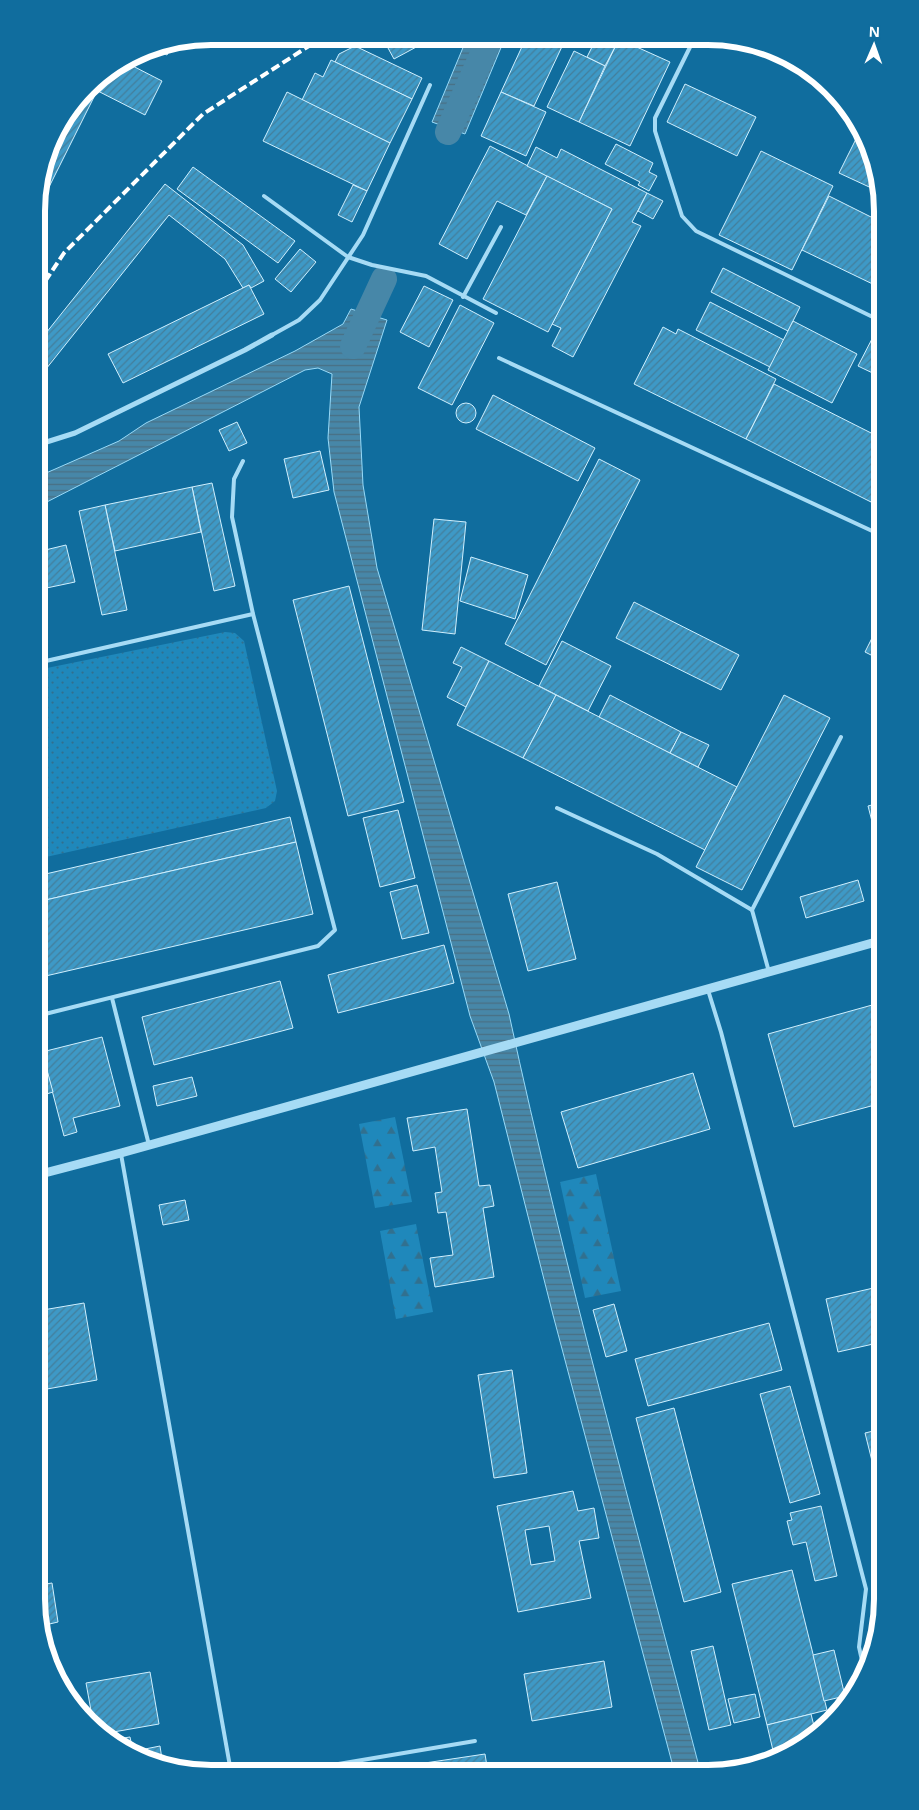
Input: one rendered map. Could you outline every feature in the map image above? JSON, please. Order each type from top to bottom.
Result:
[{"type":"street","points":[[45,443],[75,433],[272,335]]},
{"type":"street","points":[[45,1173],[874,942]]},
{"type":"lane","points":[[691,45],[655,118],[655,131],[682,216],[696,231],[874,318]]},
{"type":"lane","points":[[272,335],[299,320],[320,300],[363,235],[430,84]]},
{"type":"lane","points":[[264,196],[348,256],[372,265],[426,276],[496,313]]},
{"type":"lane","points":[[463,297],[501,227]]},
{"type":"lane","points":[[499,358],[874,532]]},
{"type":"lane","points":[[45,1014],[318,946],[335,930],[253,614],[232,517],[234,479],[244,461]]},
{"type":"lane","points":[[45,661],[253,614]]},
{"type":"lane","points":[[769,972],[752,910],[841,737]]},
{"type":"lane","points":[[558,808],[657,854],[752,910]]},
{"type":"lane","points":[[708,989],[866,1589],[859,1647],[862,1660]]},
{"type":"lane","points":[[112,998],[149,1145]]},
{"type":"lane","points":[[121,1153],[230,1765]]},
{"type":"lane","points":[[329,1765],[475,1741]]},
{"type":"green space","points":[[225,632],[235,633],[244,641],[277,791],[275,801],[266,808],[45,857],[45,668]]},
{"type":"green space","points":[[395,1117],[412,1202],[375,1208],[359,1124]]},
{"type":"green space","points":[[596,1174],[621,1291],[585,1298],[560,1182]]},
{"type":"green space","points":[[416,1224],[433,1312],[396,1319],[380,1231]]},
{"type":"shaded area","points":[[464,45],[502,45],[465,134],[432,122]]},
{"type":"shaded area","points":[[351,309],[387,320],[359,407],[363,485],[377,568],[509,1014],[553,1205],[699,1765],[673,1765],[553,1315],[494,1082],[470,1016],[334,492],[328,438],[332,374],[318,368],[305,370],[45,503],[45,473],[119,441],[146,423],[295,351],[343,324]]},
{"type":"building","points":[[386,45],[420,45],[394,59]]},
{"type":"building","points":[[523,45],[563,45],[534,106],[501,92]]},
{"type":"building","points":[[593,45],[610,45],[615,47],[605,66],[587,57]]},
{"type":"building","points":[[616,45],[632,45],[670,62],[630,146],[579,122]]},
{"type":"building","points":[[355,46],[422,78],[412,99],[335,62],[339,54]]},
{"type":"building","points":[[574,51],[605,66],[579,122],[547,107]]},
{"type":"building","points":[[331,60],[412,99],[390,143],[302,100],[315,73],[323,77]]},
{"type":"building","points":[[132,65],[162,81],[145,115],[97,91],[110,79]]},
{"type":"building","points":[[685,84],[756,117],[737,156],[667,122]]},
{"type":"building","points":[[97,91],[46,193],[54,158],[67,128],[79,110]]},
{"type":"building","points":[[287,92],[390,143],[367,191],[263,141]]},
{"type":"building","points":[[501,92],[546,112],[526,156],[481,136]]},
{"type":"building","points":[[857,137],[873,189],[839,173]]},
{"type":"building","points":[[616,144],[653,163],[649,172],[657,176],[649,191],[638,185],[640,182],[605,164]]},
{"type":"building","points":[[490,146],[547,176],[526,215],[497,201],[467,259],[439,244]]},
{"type":"building","points":[[536,147],[557,158],[561,149],[647,193],[632,222],[641,226],[573,357],[552,346],[561,328],[552,324],[612,209],[527,166]]},
{"type":"building","points":[[761,151],[833,186],[792,270],[719,235]]},
{"type":"building","points":[[193,167],[295,241],[278,263],[177,189]]},
{"type":"building","points":[[547,176],[612,209],[548,332],[483,299]]},
{"type":"building","points":[[165,184],[243,245],[264,281],[251,288],[249,285],[243,288],[225,259],[169,215],[45,370],[45,334]]},
{"type":"building","points":[[353,185],[367,191],[352,222],[338,215]]},
{"type":"building","points":[[647,193],[663,201],[653,219],[638,211]]},
{"type":"building","points":[[829,196],[874,218],[874,285],[802,250]]},
{"type":"building","points":[[300,249],[316,262],[291,292],[275,279]]},
{"type":"building","points":[[723,268],[800,307],[788,331],[711,292]]},
{"type":"building","points":[[249,285],[264,314],[123,383],[108,354]]},
{"type":"building","points":[[424,286],[453,300],[429,347],[400,332]]},
{"type":"building","points":[[710,302],[784,340],[770,367],[696,330]]},
{"type":"building","points":[[460,305],[494,323],[452,405],[418,388]]},
{"type":"building","points":[[793,321],[857,354],[832,403],[768,370]]},
{"type":"building","points":[[663,327],[676,334],[678,329],[776,379],[746,439],[634,384]]},
{"type":"building","points":[[874,335],[874,374],[858,366]]},
{"type":"building","points":[[774,384],[874,434],[874,496],[871,502],[746,439]]},
{"type":"building","points":[[493,395],[595,448],[578,481],[476,429]]},
{"type":"building","points":[[466,403],[473,406],[476,413],[473,420],[466,423],[459,420],[456,413],[459,406]]},
{"type":"building","points":[[237,422],[247,443],[229,451],[219,430]]},
{"type":"building","points":[[320,451],[329,490],[293,498],[284,459]]},
{"type":"building","points":[[599,459],[640,480],[546,665],[505,644]]},
{"type":"building","points":[[212,483],[235,586],[214,591],[192,487]]},
{"type":"building","points":[[192,487],[201,532],[115,551],[105,505]]},
{"type":"building","points":[[105,505],[127,610],[102,615],[79,511]]},
{"type":"building","points":[[434,519],[466,522],[455,634],[422,630]]},
{"type":"building","points":[[66,545],[75,582],[45,588],[45,550]]},
{"type":"building","points":[[471,557],[528,575],[515,619],[460,601]]},
{"type":"building","points":[[349,586],[404,802],[348,816],[293,600]]},
{"type":"building","points":[[634,602],[739,655],[721,690],[616,638]]},
{"type":"building","points":[[874,634],[874,656],[865,652]]},
{"type":"building","points":[[562,641],[611,666],[588,711],[539,686]]},
{"type":"building","points":[[461,647],[489,661],[466,707],[447,697],[462,667],[453,663]]},
{"type":"building","points":[[489,661],[556,695],[523,758],[457,725]]},
{"type":"building","points":[[556,695],[737,787],[705,850],[523,758]]},
{"type":"building","points":[[610,695],[681,732],[670,753],[599,717]]},
{"type":"building","points":[[784,695],[830,718],[742,890],[696,867]]},
{"type":"building","points":[[681,732],[709,745],[698,767],[670,753]]},
{"type":"building","points":[[874,804],[874,829],[868,806]]},
{"type":"building","points":[[398,810],[415,878],[380,887],[363,818]]},
{"type":"building","points":[[290,817],[296,842],[45,900],[45,874]]},
{"type":"building","points":[[296,842],[313,914],[45,976],[45,900]]},
{"type":"building","points":[[858,880],[864,901],[806,918],[800,897]]},
{"type":"building","points":[[557,882],[576,959],[528,971],[508,894]]},
{"type":"building","points":[[417,885],[429,933],[402,939],[390,892]]},
{"type":"building","points":[[444,945],[454,983],[338,1013],[328,975]]},
{"type":"building","points":[[280,981],[293,1028],[154,1065],[142,1017]]},
{"type":"building","points":[[874,1005],[874,1105],[794,1127],[768,1034]]},
{"type":"building","points":[[102,1037],[120,1106],[73,1118],[77,1132],[64,1136],[45,1063],[45,1051]]},
{"type":"building","points":[[45,1063],[53,1092],[45,1094]]},
{"type":"building","points":[[693,1073],[710,1129],[578,1168],[561,1112]]},
{"type":"building","points":[[192,1077],[197,1096],[157,1106],[153,1086]]},
{"type":"building","points":[[467,1109],[479,1186],[490,1185],[494,1206],[483,1208],[494,1277],[435,1287],[430,1258],[453,1255],[446,1212],[438,1213],[435,1193],[442,1192],[435,1147],[413,1151],[407,1118]]},
{"type":"building","points":[[185,1200],[189,1220],[163,1225],[159,1205]]},
{"type":"building","points":[[874,1288],[874,1344],[838,1352],[826,1299]]},
{"type":"building","points":[[84,1303],[97,1380],[45,1389],[45,1310]]},
{"type":"building","points":[[614,1304],[627,1351],[606,1357],[593,1310]]},
{"type":"building","points":[[769,1323],[782,1370],[648,1406],[635,1359]]},
{"type":"building","points":[[512,1370],[527,1473],[494,1478],[478,1375]]},
{"type":"building","points":[[790,1386],[820,1494],[790,1503],[760,1394]]},
{"type":"building","points":[[674,1408],[721,1592],[684,1602],[636,1418]]},
{"type":"building","points":[[874,1431],[874,1469],[865,1433]]},
{"type":"building","points":[[573,1491],[578,1511],[594,1508],[599,1538],[579,1541],[591,1598],[518,1612],[497,1506]],"holes":[[[549,1526],[555,1561],[531,1565],[525,1530]]]},
{"type":"building","points":[[821,1506],[837,1576],[815,1581],[806,1542],[793,1545],[787,1521],[792,1520],[790,1513]]},
{"type":"building","points":[[792,1570],[827,1710],[767,1725],[732,1584]]},
{"type":"building","points":[[45,1578],[46,1584],[52,1583],[58,1622],[47,1625]]},
{"type":"building","points":[[713,1646],[731,1725],[709,1730],[691,1651]]},
{"type":"building","points":[[834,1650],[844,1693],[842,1697],[824,1701],[813,1655]]},
{"type":"building","points":[[604,1661],[612,1707],[532,1721],[524,1674]]},
{"type":"building","points":[[150,1672],[159,1724],[112,1732],[92,1713],[86,1683]]},
{"type":"building","points":[[755,1694],[760,1717],[734,1723],[728,1699]]},
{"type":"building","points":[[811,1714],[814,1726],[800,1737],[773,1751],[767,1725]]},
{"type":"building","points":[[130,1737],[132,1745],[128,1743],[121,1738]]},
{"type":"building","points":[[160,1746],[162,1757],[147,1752],[142,1750]]},
{"type":"building","points":[[485,1754],[487,1765],[411,1765]]},
{"type":"waterway","points":[[448,132],[487,45]]},
{"type":"waterway","points":[[353,346],[384,279]]},
{"type":"railway","points":[[45,282],[64,253],[203,114],[311,45]]}]
